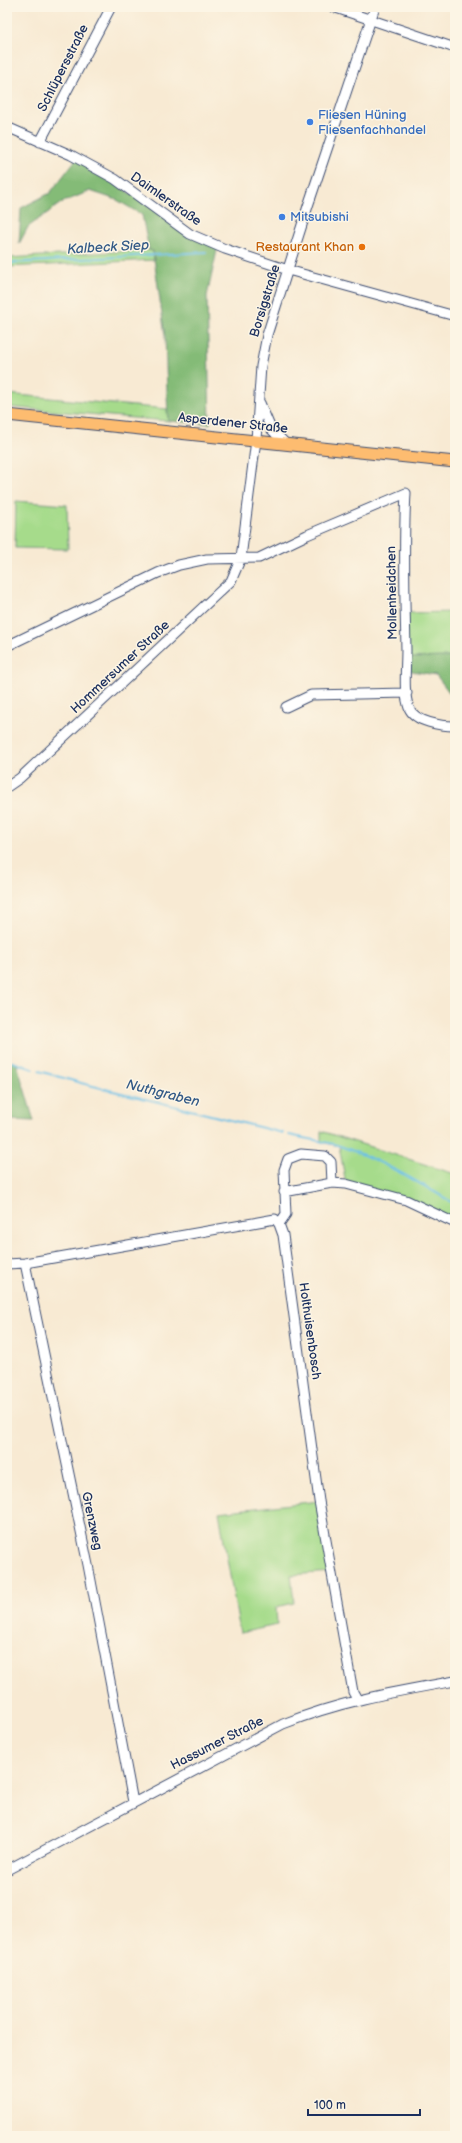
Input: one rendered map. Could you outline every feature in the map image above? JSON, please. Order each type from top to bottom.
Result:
[{"type":"main road","name":"Asperdener Straße","points":[[7,415],[455,462]]},
{"type":"street","name":"Schlüpersstraße","points":[[40,142],[111,7]]},
{"type":"street","points":[[332,7],[455,48]]},
{"type":"street","name":"Borsigstraße","points":[[256,440],[261,366],[268,335],[375,7]]},
{"type":"street","name":"Daimlerstraße","points":[[7,127],[71,155],[115,179],[190,234],[232,252],[288,270],[455,316]]},
{"type":"street","name":"Borsigstraße","points":[[258,400],[270,429],[285,443]]},
{"type":"street","name":"Hommersumer Straße","points":[[7,787],[20,778],[231,580],[241,558],[256,440]]},
{"type":"street","name":"Mollenheidchen","points":[[241,558],[259,558],[307,535],[406,492],[405,539],[407,693],[409,708],[417,718],[447,726],[455,726]]},
{"type":"street","points":[[7,646],[158,573],[179,565],[207,559],[241,558]]},
{"type":"street","points":[[286,707],[311,695],[407,693]]},
{"type":"street","points":[[7,1264],[25,1263],[275,1219],[279,1224],[286,1214],[284,1192],[285,1163],[296,1154],[325,1156],[331,1162],[332,1183]]},
{"type":"street","points":[[284,1192],[332,1183],[346,1184],[406,1200],[455,1222]]},
{"type":"street","name":"Holthuisenbosch","points":[[279,1224],[283,1235],[306,1394],[319,1501],[353,1692],[357,1699]]},
{"type":"street","name":"Grenzweg","points":[[25,1263],[88,1565],[133,1802]]},
{"type":"street","name":"Hassumer Straße","points":[[7,1870],[283,1724],[318,1710],[357,1699],[455,1681]]},
{"type":"green space","points":[[77,158],[164,216],[218,246],[207,296],[210,424],[168,421],[165,336],[153,251],[149,250],[142,215],[117,200],[90,191],[61,203],[28,227],[19,244],[21,208],[50,193]]},
{"type":"green space","points":[[153,251],[154,260],[7,267],[7,258]]},
{"type":"green space","points":[[7,394],[167,409],[168,421],[7,407]]},
{"type":"green space","points":[[16,501],[67,505],[68,549],[15,548]]},
{"type":"green space","points":[[455,612],[455,657],[406,658],[405,613]]},
{"type":"green space","points":[[455,657],[455,700],[436,675],[406,670],[406,658]]},
{"type":"green space","points":[[7,1060],[17,1064],[34,1121],[7,1120]]},
{"type":"green space","points":[[321,1131],[455,1174],[455,1223],[406,1200],[346,1184],[339,1146],[321,1142]]},
{"type":"green space","points":[[319,1501],[332,1572],[291,1575],[294,1603],[276,1607],[277,1625],[240,1633],[219,1512]]},
{"type":"waterway","name":"Kalbeck Siep","points":[[10,263],[206,252]]},
{"type":"waterway","name":"Nuthgraben","points":[[7,1060],[33,1069]]},
{"type":"waterway","name":"Nuthgraben","points":[[39,1071],[81,1083],[283,1133]]},
{"type":"waterway","name":"Nuthgraben","points":[[289,1135],[334,1144],[370,1158],[399,1172],[455,1204]]},
{"type":"place","name":"Fliesen Hüning Fliesenfachhandel","points":[[310,122]]},
{"type":"place","name":"Mitsubishi","points":[[282,217]]},
{"type":"place","name":"Restaurant Khan","points":[[362,247]]}]
